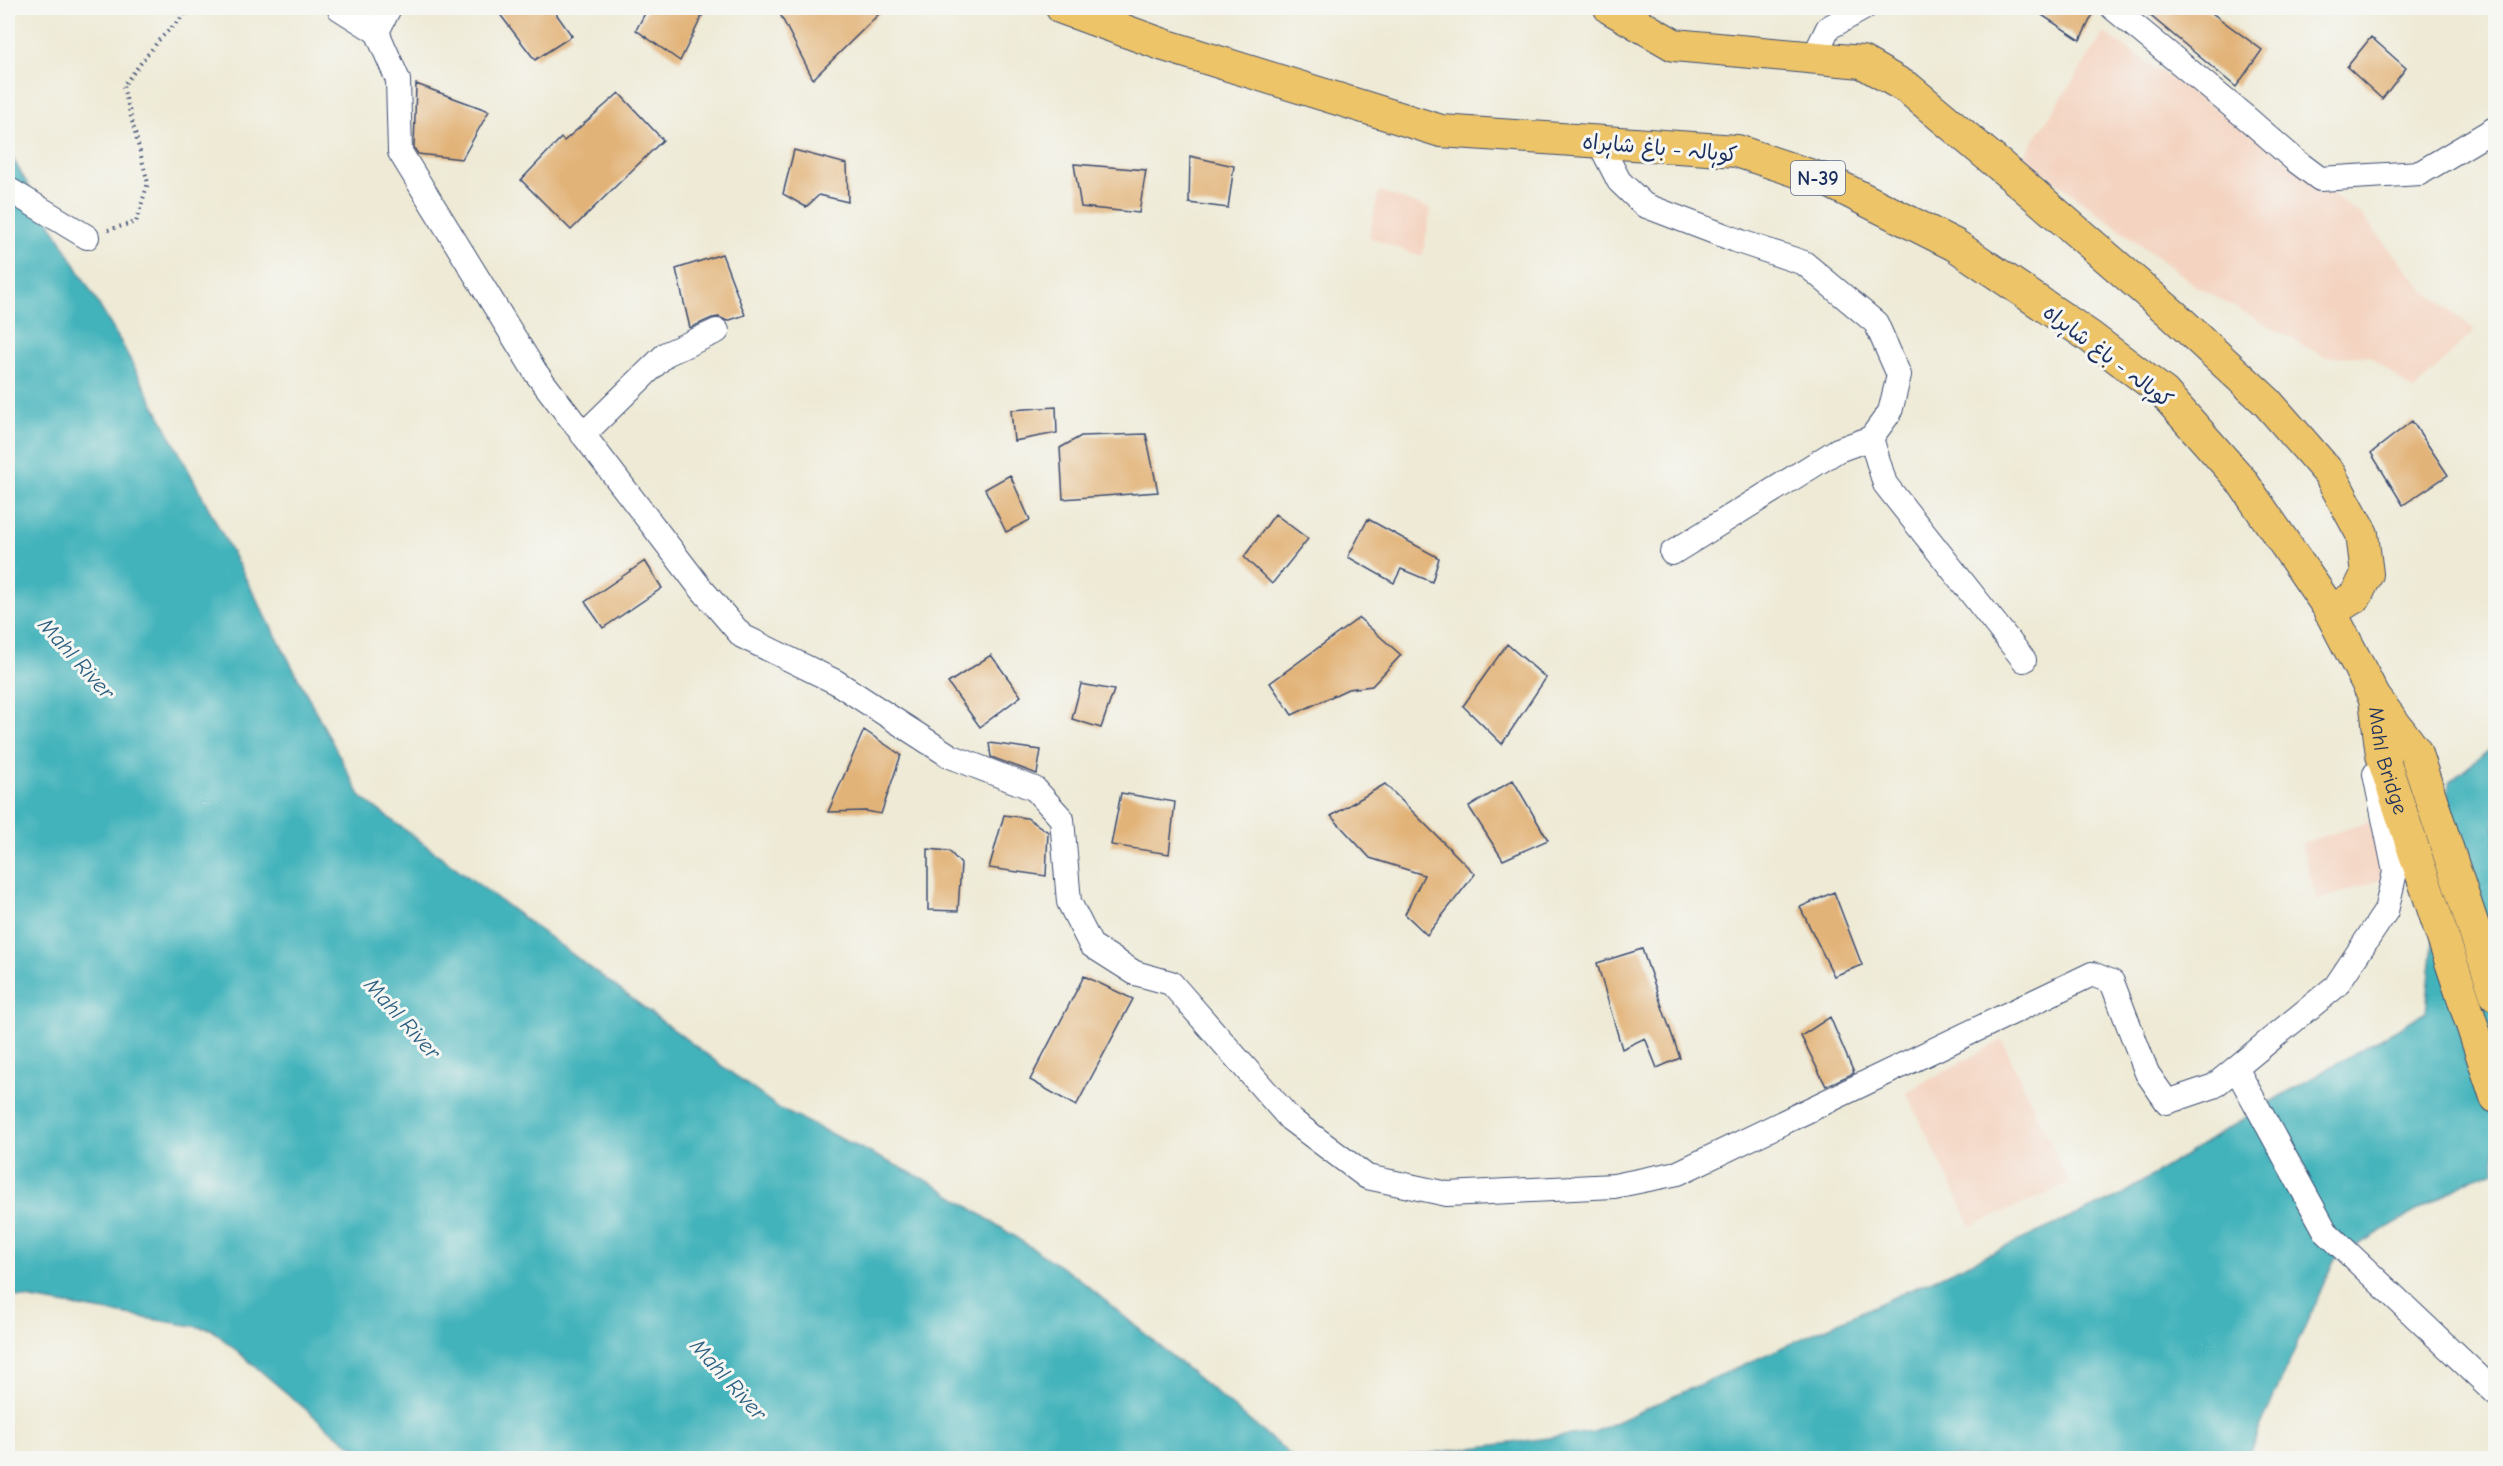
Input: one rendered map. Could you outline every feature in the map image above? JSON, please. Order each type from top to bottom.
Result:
[{"type":"main road","name":"کوہالہ - باغ شاہراہ","points":[[1062,8],[1164,45],[1441,131],[1737,151],[1830,182],[1955,245],[2089,336],[2164,393],[2241,480],[2330,612],[2375,698]]},
{"type":"main road","points":[[1610,8],[1674,45],[1862,62],[1909,89],[2162,305],[2267,402],[2329,473],[2362,534],[2367,574],[2356,596],[2330,612]]},
{"type":"main road","name":"Mahl Bridge","points":[[2375,698],[2415,751],[2496,995]]},
{"type":"main road","name":"Mahl Bridge","points":[[2375,698],[2382,755],[2496,1097]]},
{"type":"street","points":[[339,8],[377,32],[398,80],[400,152],[536,373],[699,586],[742,636],[837,682],[950,756],[1035,789],[1062,819],[1069,902],[1091,945],[1135,973],[1171,983],[1290,1119],[1367,1177],[1447,1194],[1614,1186],[1678,1173],[2092,974],[2112,982],[2147,1073],[2167,1102],[2214,1086],[2336,986],[2386,912],[2395,872],[2361,711],[2360,669]]},
{"type":"street","points":[[377,32],[389,8]]},
{"type":"street","points":[[1814,57],[1828,28],[1864,8]]},
{"type":"street","points":[[2113,8],[2250,120],[2296,161],[2320,178],[2420,173],[2496,128]]},
{"type":"street","points":[[1599,142],[1619,181],[1644,205],[1804,263],[1876,323],[1899,375],[1890,412],[1871,438],[1838,450],[1672,553]]},
{"type":"street","points":[[8,189],[87,237]]},
{"type":"street","points":[[583,435],[666,354],[717,331]]},
{"type":"street","points":[[1871,438],[1885,484],[2024,660]]},
{"type":"street","points":[[2236,1068],[2326,1232],[2496,1393]]},
{"type":"path","points":[[87,237],[136,222],[148,183],[123,86],[159,40],[190,8]]},
{"type":"shaded area","points":[[2104,33],[2240,126],[2362,216],[2424,290],[2475,330],[2414,391],[2369,356],[2325,357],[2196,286],[2023,157]]},
{"type":"shaded area","points":[[1379,191],[1431,209],[1422,257],[1369,237]]},
{"type":"shaded area","points":[[2369,822],[2386,878],[2317,901],[2301,843]]},
{"type":"shaded area","points":[[2002,1040],[2070,1184],[1971,1226],[1906,1092]]},
{"type":"water","name":"Mahl River","points":[[8,151],[122,344],[361,797],[780,1109],[934,1184],[1078,1278],[1294,1458],[371,1458],[334,1433],[211,1329],[8,1295]]},
{"type":"water","points":[[2495,745],[2495,1170],[2473,1178],[2335,1258],[2247,1458],[1395,1458],[1594,1432],[2121,1195],[2272,1101],[2426,1012],[2449,783]]},
{"type":"building","points":[[495,8],[552,8],[572,36],[535,60]]},
{"type":"building","points":[[648,8],[706,8],[680,61],[636,30]]},
{"type":"building","points":[[777,8],[885,8],[813,79]]},
{"type":"building","points":[[2031,8],[2096,8],[2080,40]]},
{"type":"building","points":[[2141,8],[2205,8],[2262,50],[2236,87]]},
{"type":"building","points":[[2371,37],[2406,68],[2382,99],[2347,67]]},
{"type":"building","points":[[416,84],[489,111],[462,159],[418,154],[414,148]]},
{"type":"building","points":[[619,93],[663,140],[571,230],[521,180],[561,138],[564,141]]},
{"type":"building","points":[[794,150],[847,164],[848,202],[819,195],[806,207],[783,194]]},
{"type":"building","points":[[1190,156],[1234,166],[1228,208],[1189,203]]},
{"type":"building","points":[[1074,164],[1146,170],[1139,213],[1081,207]]},
{"type":"building","points":[[722,254],[745,315],[727,321],[719,317],[712,318],[690,328],[676,269]]},
{"type":"building","points":[[1056,407],[1057,433],[1014,441],[1011,410]]},
{"type":"building","points":[[2412,421],[2448,475],[2403,505],[2371,453]]},
{"type":"building","points":[[1146,434],[1158,492],[1063,499],[1060,448],[1081,436]]},
{"type":"building","points":[[1010,475],[1030,520],[1006,532],[985,489]]},
{"type":"building","points":[[1275,514],[1308,539],[1272,584],[1244,557]]},
{"type":"building","points":[[1368,519],[1439,558],[1432,582],[1401,569],[1394,583],[1348,557]]},
{"type":"building","points":[[645,561],[662,588],[603,628],[585,602]]},
{"type":"building","points":[[1359,618],[1401,655],[1372,686],[1348,689],[1292,715],[1270,683]]},
{"type":"building","points":[[1507,644],[1546,678],[1502,744],[1463,706]]},
{"type":"building","points":[[991,655],[1021,696],[980,727],[948,683]]},
{"type":"building","points":[[1081,684],[1114,690],[1101,728],[1072,719]]},
{"type":"building","points":[[864,730],[901,755],[881,814],[866,811],[828,812]]},
{"type":"building","points":[[989,743],[1041,750],[1037,774],[991,757]]},
{"type":"building","points":[[1513,780],[1548,840],[1503,860],[1469,807]]},
{"type":"building","points":[[1385,784],[1475,874],[1427,935],[1405,914],[1424,875],[1370,858],[1331,816]]},
{"type":"building","points":[[1121,793],[1175,802],[1169,854],[1111,845]]},
{"type":"building","points":[[1004,815],[1027,818],[1048,832],[1046,876],[989,868]]},
{"type":"building","points":[[928,849],[949,851],[961,864],[958,911],[928,910]]},
{"type":"building","points":[[1834,892],[1862,965],[1834,976],[1800,907]]},
{"type":"building","points":[[1642,949],[1680,1058],[1657,1068],[1645,1038],[1622,1049],[1597,963]]},
{"type":"building","points":[[1084,976],[1133,999],[1076,1106],[1030,1080]]},
{"type":"building","points":[[1830,1017],[1854,1073],[1826,1086],[1801,1036]]}]
